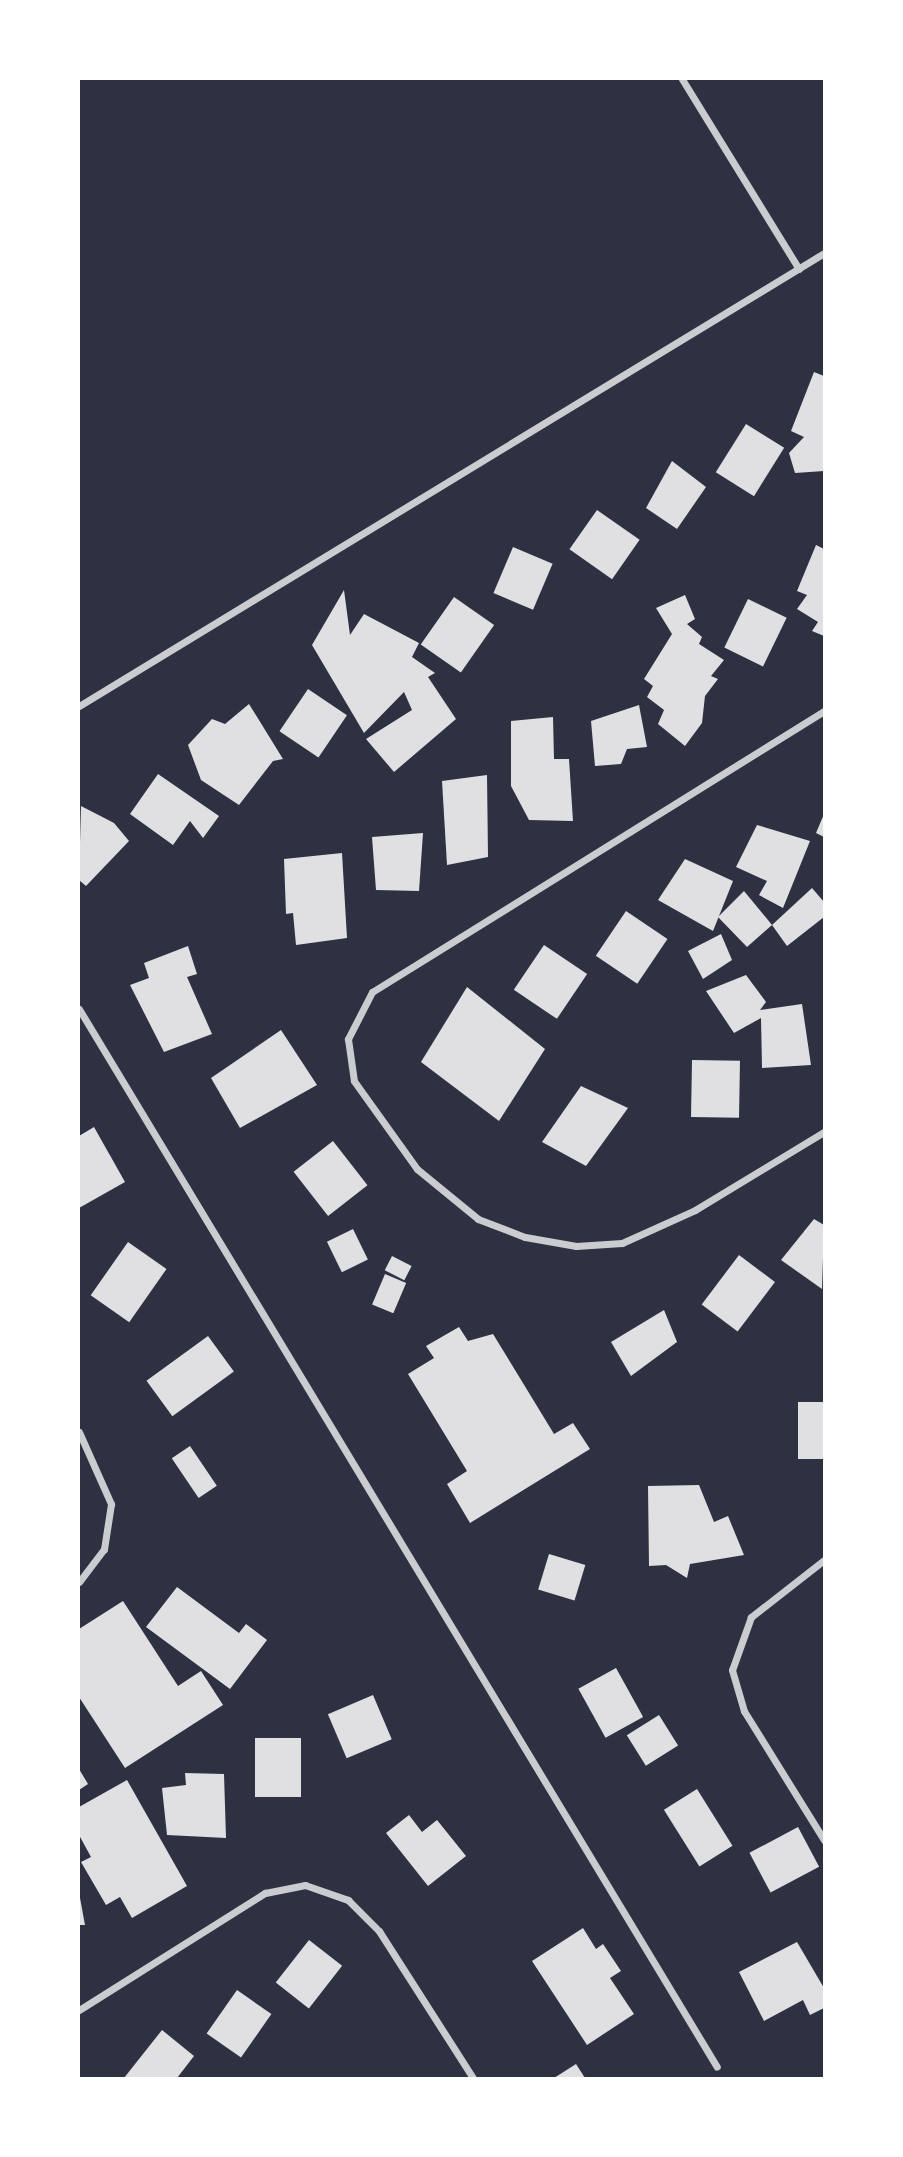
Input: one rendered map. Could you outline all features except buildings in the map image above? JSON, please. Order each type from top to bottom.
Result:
[{"type":"street","points":[[682,79],[799,269]]},
{"type":"street","points":[[79,706],[824,253]]},
{"type":"street","points":[[824,711],[372,992],[348,1040],[348,1063],[360,1092],[417,1169],[478,1219],[525,1237],[576,1246],[622,1243],[695,1210],[824,1132]]},
{"type":"street","points":[[79,1009],[717,2067]]},
{"type":"street","points":[[79,1432],[111,1504],[104,1549],[79,1582]]},
{"type":"street","points":[[824,1560],[751,1618],[732,1670],[744,1711],[824,1840]]},
{"type":"street","points":[[79,2010],[265,1893],[305,1885],[348,1900],[379,1931],[472,2078]]}]
